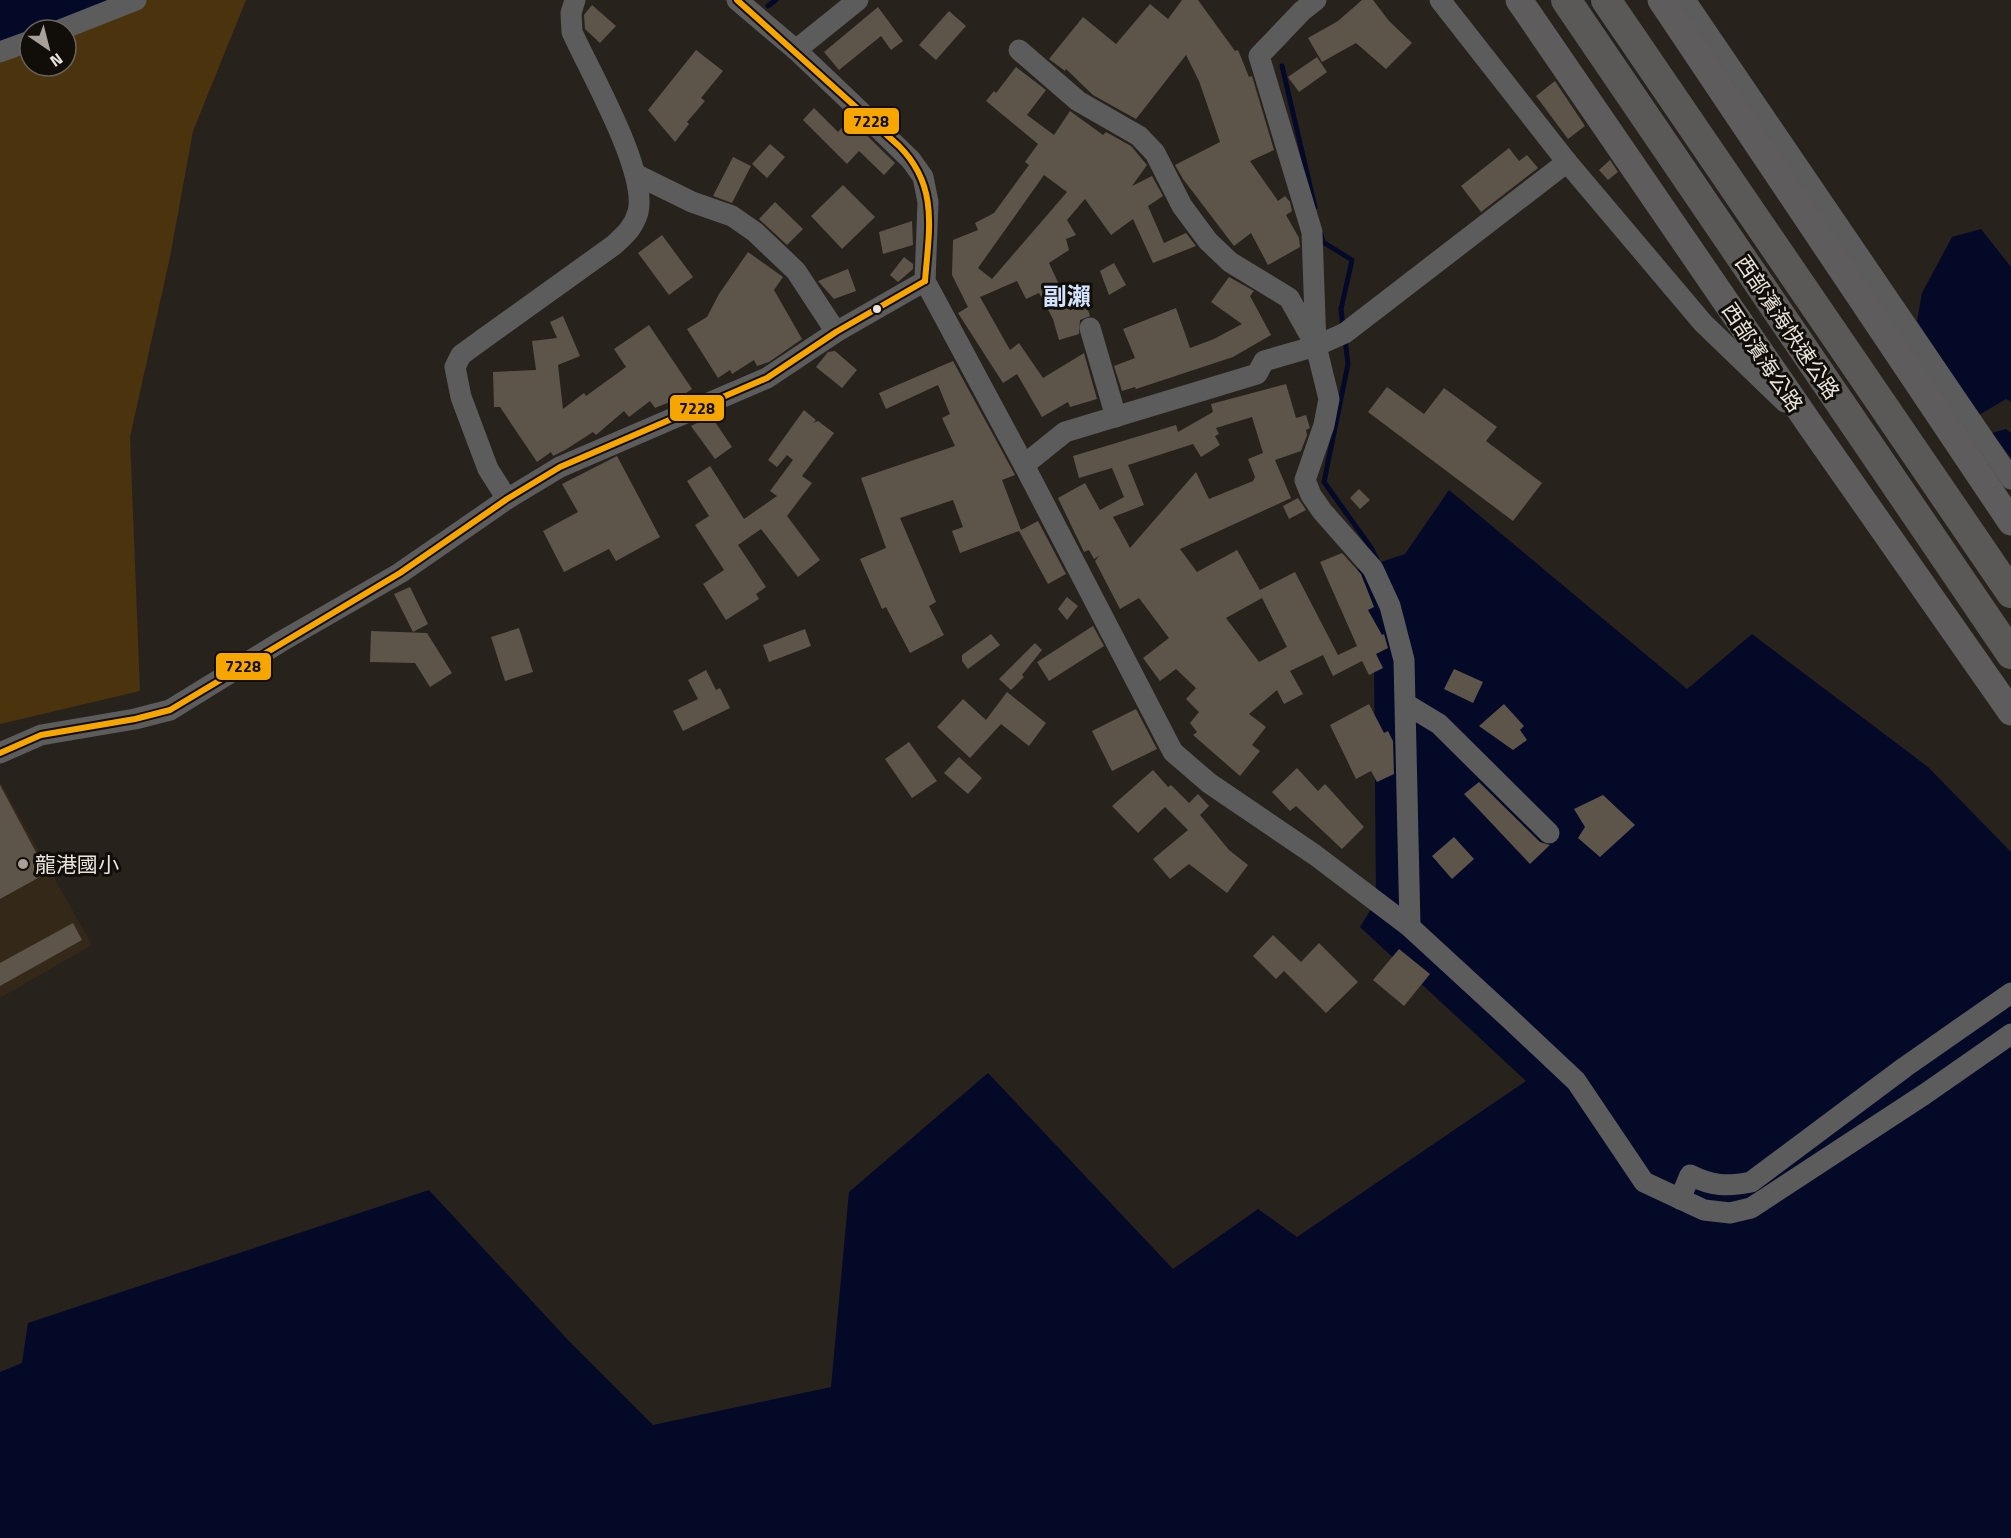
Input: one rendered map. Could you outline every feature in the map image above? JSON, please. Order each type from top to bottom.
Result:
[{"type":"highway","name":"西部濱海快速公路","points":[[1566,0],[2011,654]]},
{"type":"highway","name":"西部濱海快速公路","points":[[1606,0],[2011,593]]},
{"type":"main road","name":"西部濱海公路","points":[[1519,0],[1810,426],[2011,712]]},
{"type":"main road","points":[[1661,0],[1896,332],[2011,522]]},
{"type":"street","points":[[78,23],[136,0]]},
{"type":"street","points":[[507,499],[488,469],[461,397],[455,367],[461,355],[615,245],[633,227],[638,210],[639,187],[635,174],[572,32],[571,13],[575,0]]},
{"type":"street","points":[[737,0],[796,50],[911,160],[923,177],[928,202],[925,281],[1024,465],[1173,752],[1209,783],[1315,855],[1410,927],[1576,1081],[1644,1182],[1675,1190],[1716,1212],[1730,1213],[1751,1208],[1914,1078],[1983,1031],[2011,1034]]},
{"type":"street","points":[[796,50],[858,0]]},
{"type":"street","points":[[1440,0],[1568,162],[1703,323],[1810,426]]},
{"type":"street","points":[[1685,0],[1896,332],[2011,479]]},
{"type":"street","points":[[1308,4],[1260,56],[1312,232],[1316,346],[1329,399],[1324,425],[1305,480],[1311,495],[1322,511],[1373,569],[1390,606],[1404,660],[1413,708],[1410,927]]},
{"type":"street","points":[[0,52],[18,45]]},
{"type":"street","points":[[1019,50],[1078,100],[1139,136],[1155,153],[1182,206],[1208,241],[1230,262],[1289,298],[1316,346]]},
{"type":"street","points":[[1024,465],[1065,432],[1257,374],[1264,361],[1316,346],[1345,333],[1568,162]]},
{"type":"street","points":[[635,174],[692,202],[732,216],[755,232],[796,271],[836,332]]},
{"type":"street","points":[[0,753],[41,735],[135,720],[170,710],[282,641],[400,573],[507,499],[560,467],[767,378],[836,332],[925,281]]},
{"type":"street","points":[[1090,328],[1116,417]]},
{"type":"street","points":[[1413,708],[1439,724],[1549,833]]},
{"type":"street","points":[[1675,1190],[1728,1187],[1751,1182],[1983,1031],[2011,993]]},
{"type":"shaded area","points":[[114,0],[246,0],[193,131],[170,257],[130,437],[140,691],[0,724],[0,44],[18,37],[18,78],[78,78],[78,18],[67,18]]},
{"type":"shaded area","name":"龍港國小","points":[[0,782],[92,945],[0,998]]},
{"type":"water","points":[[0,0],[114,0],[64,18],[18,18],[18,37],[0,44]]},
{"type":"water","points":[[1981,229],[2011,267],[2011,402],[2006,399],[1979,415],[1917,321],[1922,293],[1952,237]]},
{"type":"water","points":[[2006,429],[2011,433],[2011,458],[1992,433]]},
{"type":"water","points":[[1449,490],[1687,689],[1752,634],[1928,767],[2011,852],[2011,1538],[0,1538],[0,1372],[22,1363],[28,1323],[429,1190],[568,1340],[653,1425],[831,1387],[849,1192],[988,1073],[1173,1269],[1258,1209],[1297,1237],[1526,1081],[1360,927],[1376,901],[1374,662],[1344,574],[1405,554]]},
{"type":"building","points":[[1182,0],[1198,0],[1235,51],[1238,50],[1249,77],[1252,76],[1274,150],[1250,161],[1278,201],[1285,196],[1290,202],[1292,211],[1286,215],[1299,238],[1300,247],[1268,265],[1251,233],[1234,246],[1175,165],[1220,142],[1199,81],[1186,55],[1136,119],[1093,95],[1066,69],[1065,71],[1049,59],[1083,17],[1116,44],[1150,4],[1168,19]]},
{"type":"building","points":[[1362,0],[1373,0],[1389,21],[1412,43],[1386,69],[1356,43],[1322,62],[1308,38],[1338,21]]},
{"type":"building","points":[[592,5],[616,26],[600,43],[585,29],[584,15]]},
{"type":"building","points":[[878,7],[903,41],[891,50],[881,36],[839,70],[824,52]]},
{"type":"building","points":[[949,11],[966,26],[936,60],[919,45]]},
{"type":"building","points":[[696,50],[723,71],[701,98],[705,101],[687,122],[689,124],[675,142],[648,110]]},
{"type":"building","points":[[1317,57],[1327,72],[1299,92],[1288,77]]},
{"type":"building","points":[[1016,67],[1046,90],[1027,115],[1054,135],[1070,111],[1103,135],[1106,132],[1131,146],[1147,165],[1132,186],[1152,176],[1163,196],[1148,206],[1164,243],[1186,233],[1196,246],[1153,263],[1133,219],[1111,235],[1085,199],[1067,220],[1076,235],[1066,239],[1069,250],[1049,263],[1062,291],[1079,282],[1090,316],[1080,320],[1079,334],[1059,340],[1053,319],[1039,293],[1026,299],[1017,281],[980,297],[1010,350],[1019,343],[1043,378],[1084,353],[1097,399],[1070,407],[1068,402],[1042,417],[1017,374],[1003,383],[958,313],[968,307],[952,275],[953,240],[978,230],[975,223],[994,213],[1029,165],[1025,162],[1038,144],[986,101],[994,91],[996,93]],"holes":[[[1044,175],[1067,192],[992,279],[978,268]]]},
{"type":"building","points":[[1555,81],[1585,126],[1568,139],[1536,96]]},
{"type":"building","points":[[814,108],[838,132],[850,119],[895,163],[884,175],[859,151],[847,164],[803,120]]},
{"type":"building","points":[[770,144],[785,157],[767,178],[752,164]]},
{"type":"building","points":[[1509,148],[1519,161],[1527,155],[1538,168],[1481,212],[1461,186]]},
{"type":"building","points":[[733,157],[751,166],[732,203],[713,196]]},
{"type":"building","points":[[1610,160],[1618,172],[1608,180],[1599,170]]},
{"type":"building","points":[[843,185],[875,217],[842,249],[811,216]]},
{"type":"building","points":[[775,202],[803,229],[787,245],[759,219]]},
{"type":"building","points":[[912,221],[913,245],[883,254],[879,232]]},
{"type":"building","points":[[662,235],[693,277],[669,295],[638,253]]},
{"type":"building","points":[[748,252],[783,277],[774,290],[802,339],[769,362],[757,366],[754,360],[732,374],[730,370],[718,378],[687,329],[707,317],[719,294]]},
{"type":"building","points":[[904,257],[913,264],[913,269],[898,282],[890,275]]},
{"type":"building","points":[[1114,263],[1126,285],[1109,295],[1100,271]]},
{"type":"building","points":[[848,269],[856,291],[834,299],[818,281]]},
{"type":"building","points":[[1229,277],[1254,291],[1250,296],[1271,335],[1233,357],[1136,389],[1135,387],[1122,391],[1114,366],[1135,358],[1123,329],[1176,308],[1190,348],[1214,339],[1242,324],[1211,302]]},
{"type":"building","points":[[563,316],[580,356],[558,365],[563,409],[584,393],[586,396],[626,367],[614,349],[649,325],[692,389],[677,399],[655,408],[650,401],[629,417],[624,411],[596,435],[593,432],[565,450],[553,456],[551,452],[537,462],[500,407],[494,407],[493,372],[536,370],[532,341],[557,338],[550,322]]},
{"type":"building","points":[[835,351],[857,370],[842,388],[816,367],[828,352]]},
{"type":"building","points":[[953,361],[1015,475],[1002,480],[1021,530],[1038,521],[1066,574],[1048,584],[1019,531],[960,553],[952,531],[963,527],[953,500],[900,518],[936,602],[929,606],[944,635],[910,653],[886,607],[882,609],[860,559],[886,548],[861,478],[955,446],[942,418],[950,414],[938,385],[886,409],[879,393]]},
{"type":"building","points":[[1286,384],[1296,418],[1306,415],[1310,428],[1306,430],[1307,435],[1301,451],[1275,460],[1291,498],[1180,549],[1197,572],[1237,550],[1260,590],[1295,572],[1338,655],[1357,646],[1320,562],[1342,553],[1361,574],[1374,607],[1368,610],[1382,635],[1384,634],[1388,648],[1376,654],[1383,668],[1369,675],[1362,661],[1333,676],[1323,655],[1290,671],[1303,694],[1284,704],[1277,690],[1249,714],[1266,727],[1252,745],[1260,751],[1240,776],[1193,735],[1197,732],[1190,723],[1199,712],[1186,699],[1196,688],[1176,669],[1160,681],[1143,658],[1169,638],[1139,598],[1120,609],[1095,561],[1099,556],[1094,559],[1089,550],[1084,552],[1058,498],[1085,483],[1100,510],[1124,497],[1112,468],[1079,478],[1073,456],[1176,425],[1178,432],[1213,412],[1211,404]],"holes":[[[1252,417],[1263,453],[1248,459],[1255,477],[1253,481],[1209,499],[1196,472],[1130,548],[1113,517],[1144,505],[1128,465],[1193,444],[1201,457],[1220,445],[1215,436],[1219,434],[1216,428]],[[1262,598],[1287,647],[1259,662],[1226,618]]]},
{"type":"building","points":[[1387,387],[1424,414],[1444,388],[1497,427],[1486,441],[1542,483],[1513,521],[1368,412]]},
{"type":"building","points":[[804,410],[816,420],[813,423],[818,421],[834,433],[802,476],[812,483],[787,516],[820,560],[798,577],[761,529],[738,545],[766,587],[756,594],[759,599],[726,620],[703,584],[724,570],[695,525],[709,516],[687,481],[710,466],[744,519],[777,496],[770,491],[793,460],[787,455],[777,467],[768,460]]},
{"type":"building","points":[[711,416],[732,447],[715,459],[691,426]]},
{"type":"building","points":[[617,456],[660,537],[616,561],[609,549],[564,572],[543,531],[578,512],[562,484]]},
{"type":"building","points":[[1359,489],[1370,500],[1360,509],[1350,498]]},
{"type":"building","points":[[1298,498],[1306,510],[1289,519],[1283,506]]},
{"type":"building","points":[[410,587],[428,624],[413,632],[394,594]]},
{"type":"building","points":[[1067,597],[1078,606],[1067,620],[1058,609]]},
{"type":"building","points":[[1093,626],[1104,646],[1049,681],[1037,662]]},
{"type":"building","points":[[519,628],[533,672],[505,681],[491,637]]},
{"type":"building","points":[[805,629],[811,646],[769,662],[763,645]]},
{"type":"building","points":[[371,631],[427,633],[452,673],[430,687],[415,663],[370,662]]},
{"type":"building","points":[[991,634],[1000,645],[968,669],[962,661],[962,655]]},
{"type":"building","points":[[1035,643],[1042,650],[1022,675],[1024,677],[1011,690],[999,679]]},
{"type":"building","points":[[1454,669],[1483,682],[1473,703],[1444,689]]},
{"type":"building","points":[[706,670],[716,690],[720,688],[730,708],[683,731],[673,711],[698,699],[688,680]]},
{"type":"building","points":[[1007,692],[1046,723],[1029,746],[1001,724],[970,758],[937,727],[963,699],[986,720]]},
{"type":"building","points":[[1369,704],[1384,733],[1388,731],[1393,741],[1394,774],[1377,782],[1371,771],[1356,779],[1330,725]]},
{"type":"building","points":[[1504,704],[1524,726],[1520,730],[1527,740],[1513,750],[1479,726]]},
{"type":"building","points":[[1136,709],[1157,749],[1112,771],[1092,731]]},
{"type":"building","points":[[909,742],[937,781],[912,798],[885,759]]},
{"type":"building","points":[[959,757],[982,778],[968,794],[944,773]]},
{"type":"building","points":[[1297,768],[1318,791],[1325,784],[1364,827],[1342,849],[1296,806],[1290,811],[1272,792]]},
{"type":"building","points":[[1153,770],[1168,787],[1171,785],[1189,803],[1198,794],[1209,806],[1200,815],[1229,850],[1248,865],[1227,893],[1189,864],[1170,879],[1153,859],[1188,830],[1165,807],[1138,833],[1112,806]]},
{"type":"building","points":[[1479,782],[1540,842],[1550,845],[1530,864],[1464,794]]},
{"type":"building","points":[[0,785],[47,873],[0,899]]},
{"type":"building","points":[[1603,795],[1635,825],[1600,857],[1578,838],[1585,827],[1574,809]]},
{"type":"building","points":[[1454,837],[1474,859],[1452,879],[1432,856]]},
{"type":"building","points":[[73,923],[82,940],[0,986],[0,963]]},
{"type":"building","points":[[1273,935],[1301,962],[1319,943],[1358,982],[1326,1013],[1284,971],[1276,979],[1253,956]]},
{"type":"building","points":[[1399,949],[1430,974],[1404,1006],[1373,980]]},
{"type":"waterway","points":[[768,6],[776,0]]},
{"type":"waterway","points":[[1282,66],[1315,207]]},
{"type":"waterway","points":[[1321,234],[1323,242],[1352,260],[1341,309],[1343,327]]},
{"type":"waterway","points":[[1345,339],[1348,364],[1324,482],[1372,549],[1378,562]]},
{"type":"transit line","name":"7228","points":[[737,0],[899,146],[912,161],[926,193],[929,209],[925,281]]},
{"type":"transit line","name":"7228","points":[[0,753],[41,735],[135,719],[170,710],[400,573],[507,499],[560,467],[767,378],[836,332],[925,281]]},
{"type":"place","name":"龍港國小","points":[[23,864]]},
{"type":"district","name":"副瀨","points":[[1067,296]]}]
